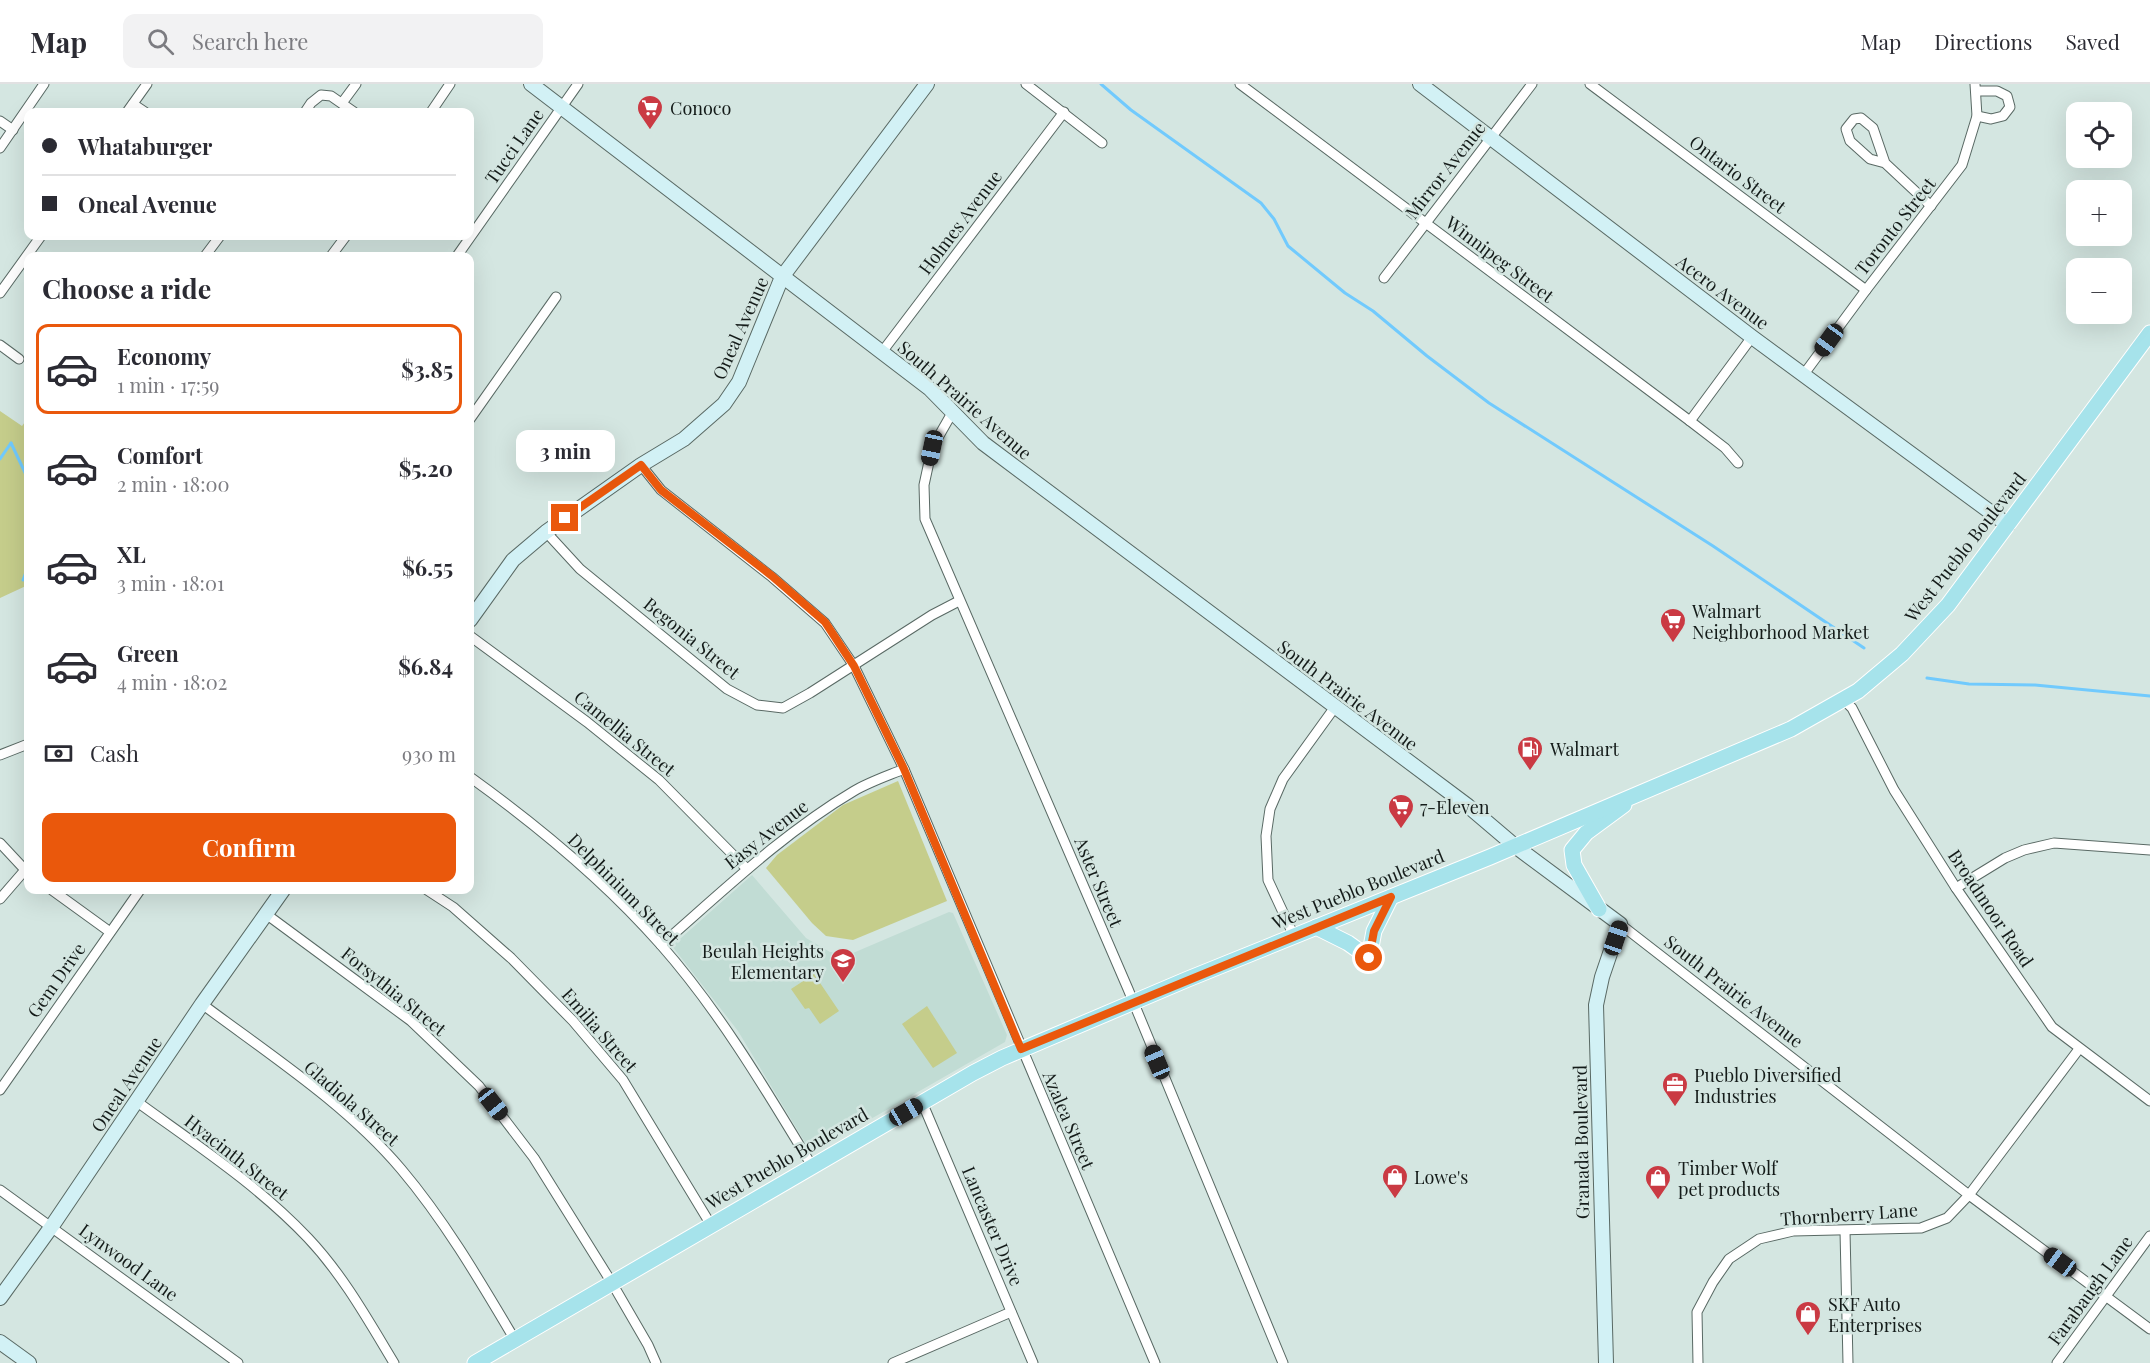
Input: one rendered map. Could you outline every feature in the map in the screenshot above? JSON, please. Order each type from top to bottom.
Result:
[{"type":"main road","name":"West Pueblo Boulevard","points":[[475,1363],[973,1072],[1021,1049],[1515,846],[1791,729],[1843,699],[1877,677],[1925,632],[1948,605],[2150,333]]},
{"type":"main road","points":[[1599,909],[1574,865],[1572,850],[1586,833],[1642,792]]},
{"type":"main road","points":[[1316,927],[1353,946],[1369,958],[1374,931],[1391,897]]},
{"type":"street","points":[[28,108],[44,84]]},
{"type":"street","points":[[130,108],[147,84]]},
{"type":"street","points":[[342,104],[356,84]]},
{"type":"street","points":[[434,108],[450,84]]},
{"type":"street","name":"South Prairie Avenue","points":[[531,84],[930,389],[982,443],[1468,806],[1515,846],[1620,924],[1970,1195],[2150,1329]]},
{"type":"street","name":"Tucci Lane","points":[[474,232],[578,84]]},
{"type":"street","name":"Oneal Avenue","points":[[474,614],[513,560],[546,531],[641,465],[684,439],[724,404],[739,382],[782,277],[927,84]]},
{"type":"street","points":[[1026,84],[1102,143]]},
{"type":"street","name":"Winnipeg Street","points":[[1240,84],[1690,421],[1725,448],[1738,463]]},
{"type":"street","name":"Acero Avenue","points":[[1420,84],[1752,337],[2008,525]]},
{"type":"street","name":"Mirror Avenue","points":[[1384,278],[1532,84]]},
{"type":"street","name":"Ontario Street","points":[[1590,84],[1866,290]]},
{"type":"street","points":[[1976,87],[2007,96],[2010,107],[2003,117],[1991,119],[1977,116]]},
{"type":"street","name":"Toronto Street","points":[[1804,374],[1962,165],[1977,116],[1976,87]]},
{"type":"street","points":[[307,108],[321,95],[331,96],[348,108]]},
{"type":"street","name":"Holmes Avenue","points":[[882,352],[1064,112]]},
{"type":"street","points":[[0,148],[24,114]]},
{"type":"street","points":[[1885,163],[1870,159],[1850,141],[1846,129],[1854,119],[1861,118],[1873,128],[1885,163],[1931,206]]},
{"type":"street","points":[[0,121],[13,130]]},
{"type":"street","points":[[0,293],[24,262]]},
{"type":"street","points":[[474,410],[556,297]]},
{"type":"street","points":[[1690,421],[1752,337]]},
{"type":"street","points":[[0,345],[19,359]]},
{"type":"street","name":"Aster Street","points":[[952,413],[932,448],[924,485],[925,519],[1283,1363]]},
{"type":"street","name":"Azalea Street","points":[[641,465],[661,490],[772,576],[825,622],[854,666],[904,769],[1155,1363]]},
{"type":"street","name":"Begonia Street","points":[[546,531],[580,569],[727,689],[757,705],[783,708],[854,666],[932,615],[959,601]]},
{"type":"street","name":"Camellia Street","points":[[474,639],[587,722],[659,780],[747,869]]},
{"type":"street","name":"Broadmoor Road","points":[[1843,699],[1852,708],[1894,790],[1956,888],[2052,1027],[2150,1101]]},
{"type":"street","points":[[1294,936],[1268,880],[1266,836],[1270,809],[1283,778],[1335,707]]},
{"type":"street","points":[[0,755],[24,746]]},
{"type":"street","name":"Easy Avenue","points":[[661,945],[747,869],[807,820],[856,790],[904,769]]},
{"type":"street","name":"Delphinium Street","points":[[474,780],[521,814],[571,857],[617,899],[661,945],[707,1003],[762,1083],[813,1166]]},
{"type":"street","points":[[0,843],[24,869]]},
{"type":"street","points":[[1956,888],[2005,858],[2024,850],[2054,843],[2150,850]]},
{"type":"street","points":[[0,899],[24,875]]},
{"type":"street","points":[[58,894],[110,932]]},
{"type":"street","name":"Gem Drive","points":[[0,1090],[137,894]]},
{"type":"street","name":"Oneal Avenue","points":[[0,1298],[280,894]]},
{"type":"street","name":"Emilia Street","points":[[433,894],[453,907],[511,958],[573,1021],[609,1063],[623,1080],[711,1225]]},
{"type":"street","name":"Forsythia Street","points":[[266,914],[411,1021],[479,1086],[534,1158],[612,1283],[656,1363]]},
{"type":"street","name":"Granada Boulevard","points":[[1606,1363],[1596,1005],[1602,977],[1620,924]]},
{"type":"street","name":"Gladiola Street","points":[[202,1004],[350,1118],[400,1168],[441,1220],[515,1340]]},
{"type":"street","name":"Thornberry Lane","points":[[1698,1363],[1697,1312],[1713,1282],[1729,1260],[1759,1239],[1793,1231],[1921,1228],[1947,1218],[1970,1195],[2079,1049]]},
{"type":"street","name":"Hyacinth Street","points":[[136,1101],[253,1186],[309,1239],[358,1302],[394,1363]]},
{"type":"street","name":"Lancaster Drive","points":[[922,1102],[1033,1363]]},
{"type":"street","name":"Lynwood Lane","points":[[0,1190],[238,1363]]},
{"type":"street","points":[[1845,1231],[1848,1363]]},
{"type":"street","name":"Farabaugh Lane","points":[[2057,1363],[2150,1236]]},
{"type":"street","points":[[893,1363],[1011,1312]]},
{"type":"street","points":[[0,1342],[29,1363]]},
{"type":"shaded area","name":"Beulah Heights Elementary","points":[[752,875],[806,938],[830,952],[853,953],[949,912],[953,913],[1007,1035],[1005,1042],[815,1151],[809,1149],[738,1031],[672,946]]},
{"type":"green space","points":[[0,411],[22,426],[24,423],[24,587],[0,598]]},
{"type":"green space","points":[[898,781],[947,901],[853,940],[826,936],[812,923],[766,868],[777,855],[843,805]]},
{"type":"green space","points":[[814,974],[839,1011],[820,1024],[809,1008],[805,1009],[791,989]]},
{"type":"green space","points":[[927,1006],[957,1053],[933,1068],[902,1024]]},
{"type":"waterway","points":[[1101,84],[1131,110],[1261,203],[1274,219],[1288,246],[1345,293],[1373,311],[1489,403],[1713,546],[1864,648]]},
{"type":"waterway","points":[[11,443],[24,471]]},
{"type":"waterway","points":[[0,459],[11,443]]},
{"type":"waterway","points":[[1927,678],[1969,684],[2035,685],[2150,696]]},
{"type":"place","name":"Conoco","points":[[650,131]]},
{"type":"place","name":"Walmart Neighborhood Market","points":[[1673,644]]},
{"type":"place","name":"Walmart","points":[[1530,772]]},
{"type":"place","name":"7-Eleven","points":[[1401,830]]},
{"type":"place","name":"Beulah Heights Elementary","points":[[843,984]]},
{"type":"place","name":"Pueblo Diversified Industries","points":[[1675,1108]]},
{"type":"place","name":"Lowe's","points":[[1395,1200]]},
{"type":"place","name":"Timber Wolf pet products","points":[[1658,1201]]},
{"type":"place","name":"SKF Auto Enterprises","points":[[1808,1337]]},
{"type":"route","points":[[565,518],[641,465],[661,490],[772,576],[825,622],[870,695],[904,769],[1021,1049],[1391,897],[1374,931],[1369,958]]}]
